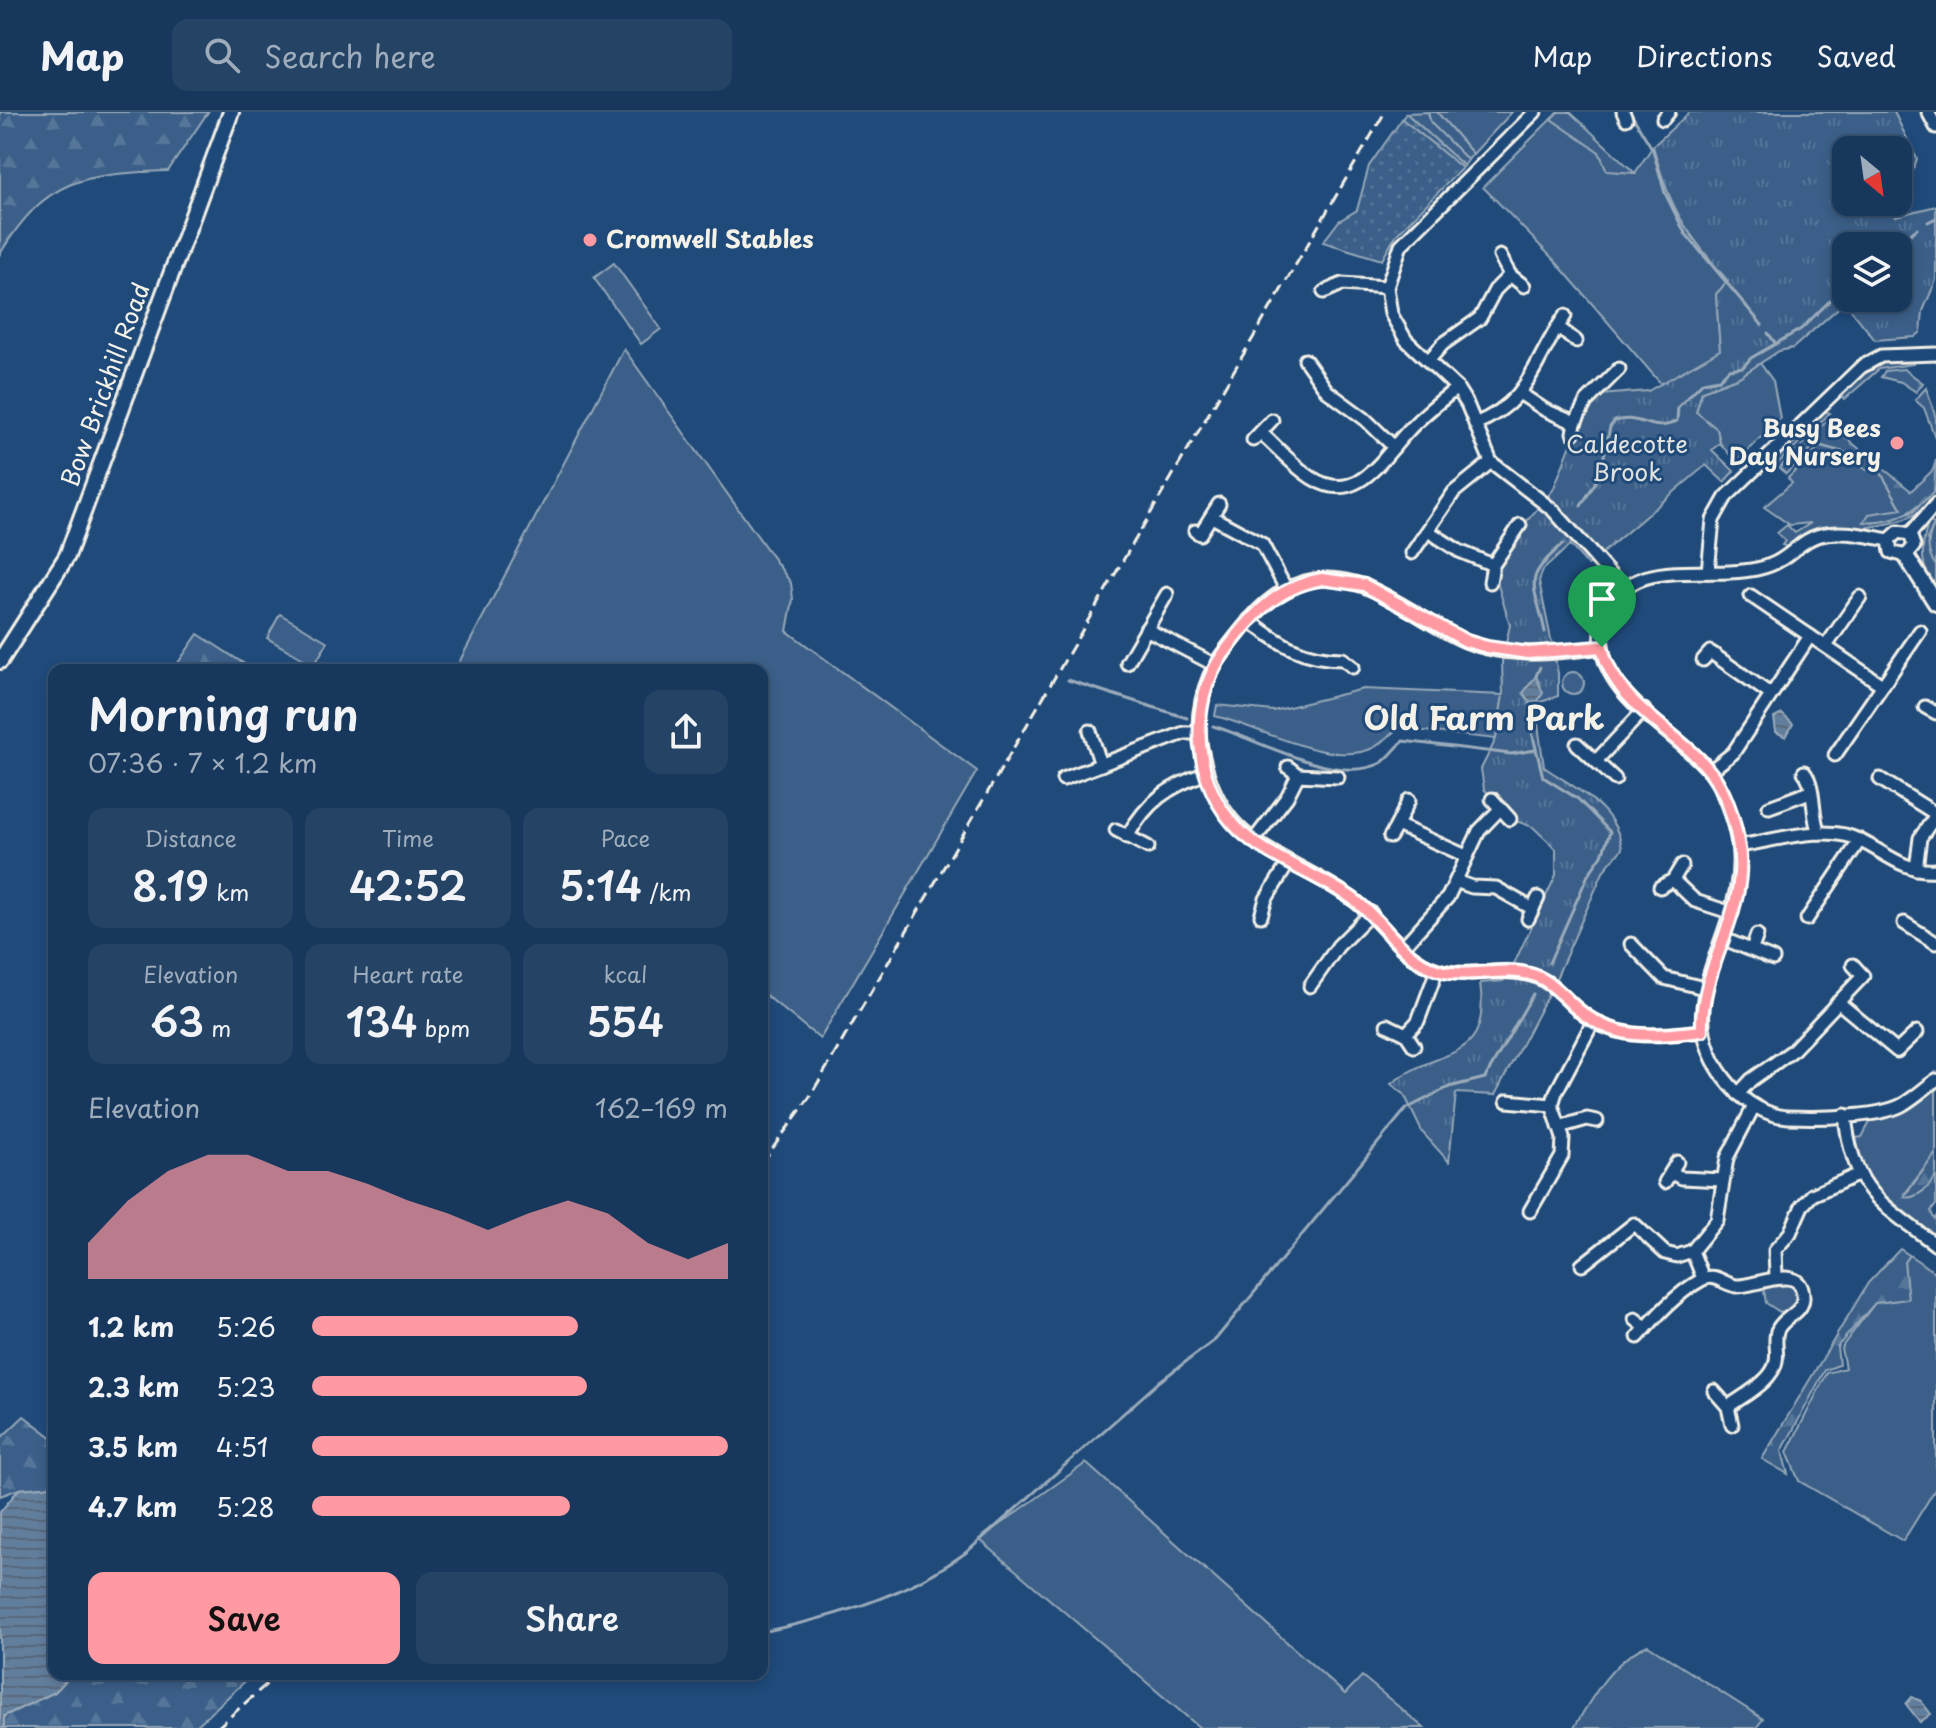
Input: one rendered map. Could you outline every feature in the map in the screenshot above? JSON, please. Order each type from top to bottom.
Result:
[{"type":"street","name":"Bow Brickhill Road","points":[[0,661],[67,556],[231,112]]},
{"type":"street","points":[[1535,112],[1401,245],[1387,287],[1391,314],[1406,340],[1457,388],[1491,462],[1553,510],[1623,589]]},
{"type":"street","points":[[1928,112],[1936,127]]},
{"type":"street","points":[[1500,256],[1510,275],[1524,286]]},
{"type":"street","points":[[1429,360],[1443,344],[1480,318],[1495,290],[1510,275]]},
{"type":"street","points":[[1324,292],[1342,284],[1387,287]]},
{"type":"street","points":[[1475,424],[1509,407],[1521,394],[1565,316]]},
{"type":"street","points":[[1558,327],[1576,341]]},
{"type":"street","points":[[1708,572],[1708,550],[1719,507],[1854,373],[1881,356],[1936,354]]},
{"type":"street","points":[[1305,360],[1323,394],[1365,419],[1394,447]]},
{"type":"street","points":[[1521,394],[1574,428],[1586,402],[1613,385],[1619,369]]},
{"type":"street","points":[[1272,420],[1257,437],[1313,479],[1334,486],[1347,486],[1372,475],[1394,447],[1457,388]]},
{"type":"street","points":[[1412,553],[1454,492],[1491,462]]},
{"type":"street","points":[[1195,531],[1200,534],[1219,504]]},
{"type":"street","points":[[1910,534],[1936,504]]},
{"type":"street","points":[[1212,517],[1262,544],[1286,589]]},
{"type":"street","points":[[1490,582],[1493,565],[1520,525]]},
{"type":"street","points":[[1428,531],[1459,551],[1493,565]]},
{"type":"street","points":[[1910,534],[1898,532],[1889,540],[1830,533],[1809,539],[1769,565],[1754,570],[1646,575],[1623,589],[1606,615],[1602,647],[1611,675],[1623,691],[1710,771],[1730,810],[1739,846],[1740,880],[1724,939],[1704,988],[1702,1031],[1713,1065],[1738,1094],[1754,1106],[1780,1116],[1845,1115],[1900,1106],[1936,1080]]},
{"type":"street","points":[[1906,556],[1914,546],[1910,534]]},
{"type":"street","points":[[1889,540],[1894,555],[1906,556]]},
{"type":"street","points":[[1906,556],[1936,603]]},
{"type":"street","points":[[1602,647],[1528,653],[1487,647],[1466,641],[1364,585],[1322,579],[1286,589],[1249,620],[1215,665],[1204,693],[1198,733],[1206,773],[1226,816],[1253,841],[1349,896],[1371,913],[1402,948],[1437,970],[1464,974],[1534,975],[1553,986],[1593,1022],[1625,1035],[1653,1038],[1702,1031]]},
{"type":"street","points":[[1127,663],[1167,594]]},
{"type":"street","points":[[1751,596],[1882,685]]},
{"type":"street","points":[[1826,646],[1860,597]]},
{"type":"street","points":[[1249,620],[1290,650],[1324,659],[1343,659],[1353,667]]},
{"type":"street","points":[[1146,629],[1215,665]]},
{"type":"street","points":[[1835,755],[1920,631]]},
{"type":"street","points":[[1710,771],[1733,753],[1810,636]]},
{"type":"street","points":[[1703,660],[1710,652],[1770,694]]},
{"type":"street","points":[[1323,673],[1324,659]]},
{"type":"street","points":[[1596,761],[1644,710]]},
{"type":"street","points":[[1090,731],[1101,765]]},
{"type":"street","points":[[1063,779],[1184,733],[1198,733]]},
{"type":"street","points":[[1577,744],[1615,779]]},
{"type":"street","points":[[1288,767],[1298,775],[1338,777]]},
{"type":"street","points":[[1804,772],[1810,780],[1819,833]]},
{"type":"street","points":[[1148,847],[1121,833],[1153,799],[1173,785],[1206,773]]},
{"type":"street","points":[[1253,841],[1287,797],[1298,775]]},
{"type":"street","points":[[1880,779],[1936,814],[1920,838],[1916,869]]},
{"type":"street","points":[[1769,807],[1810,792]]},
{"type":"street","points":[[1492,799],[1510,819]]},
{"type":"street","points":[[1390,837],[1409,800]]},
{"type":"street","points":[[1402,948],[1458,882],[1466,856],[1479,831],[1500,809]]},
{"type":"street","points":[[1397,825],[1466,856]]},
{"type":"street","points":[[1739,846],[1819,833],[1860,840],[1900,864],[1936,870]]},
{"type":"street","points":[[1807,919],[1860,840]]},
{"type":"street","points":[[1261,916],[1261,896],[1289,862]]},
{"type":"street","points":[[1660,887],[1673,880],[1682,865]]},
{"type":"street","points":[[1673,880],[1695,901],[1732,913]]},
{"type":"street","points":[[1458,882],[1472,887],[1496,888],[1533,909]]},
{"type":"street","points":[[1310,986],[1338,946],[1371,913]]},
{"type":"street","points":[[1904,923],[1936,943]]},
{"type":"street","points":[[1752,949],[1757,935]]},
{"type":"street","points":[[1724,939],[1773,959]]},
{"type":"street","points":[[1631,944],[1664,978],[1704,988]]},
{"type":"street","points":[[1641,954],[1651,946]]},
{"type":"street","points":[[1738,1094],[1751,1080],[1792,1051],[1863,976],[1853,965]]},
{"type":"street","points":[[1406,1034],[1418,1021],[1437,970]]},
{"type":"street","points":[[1321,972],[1331,984]]},
{"type":"street","points":[[1838,1002],[1897,1051],[1917,1032]]},
{"type":"street","points":[[1524,1194],[1533,1206],[1562,1156],[1559,1127],[1552,1105],[1593,1022]]},
{"type":"street","points":[[1387,1025],[1406,1034],[1414,1046]]},
{"type":"street","points":[[1507,1101],[1552,1105]]},
{"type":"street","points":[[1582,1265],[1631,1219],[1665,1253],[1677,1256],[1692,1251],[1717,1220],[1727,1158],[1754,1106]]},
{"type":"street","points":[[1845,1115],[1857,1175],[1875,1198],[1936,1245]]},
{"type":"street","points":[[1559,1127],[1587,1119],[1597,1121]]},
{"type":"street","points":[[1672,1172],[1682,1178],[1723,1180]]},
{"type":"street","points":[[1776,1276],[1775,1250],[1790,1233],[1802,1206],[1812,1195],[1857,1175]]},
{"type":"street","points":[[1692,1251],[1703,1278]]},
{"type":"street","points":[[1638,1337],[1673,1299],[1703,1278],[1715,1277],[1735,1286],[1753,1285],[1776,1276],[1798,1284],[1803,1295],[1801,1307],[1780,1325],[1775,1337],[1776,1366],[1766,1378],[1728,1407]]},
{"type":"street","points":[[1635,1319],[1646,1328]]},
{"type":"street","points":[[1714,1391],[1728,1407],[1732,1425]]},
{"type":"green space","points":[[0,112],[208,112],[168,171],[113,174],[70,185],[34,209],[0,254]]},
{"type":"green space","points":[[1428,112],[1431,123],[1468,160],[1464,166],[1406,113]]},
{"type":"green space","points":[[1428,112],[1437,112],[1473,154],[1468,160],[1431,123]]},
{"type":"green space","points":[[1437,112],[1512,112],[1473,154]]},
{"type":"green space","points":[[1558,112],[1570,112],[1635,173],[1607,171],[1599,152],[1551,119]]},
{"type":"green space","name":"Caldecotte Brook","points":[[1690,112],[1894,112],[1906,136],[1832,136],[1832,216],[1912,216],[1912,212],[1936,206],[1936,280],[1923,311],[1921,332],[1915,337],[1875,340],[1853,312],[1912,312],[1912,232],[1832,232],[1834,312],[1793,348],[1779,351],[1739,377],[1702,391],[1696,412],[1717,429],[1720,443],[1712,450],[1734,471],[1724,482],[1706,465],[1588,565],[1570,545],[1543,570],[1539,581],[1558,673],[1558,696],[1535,704],[1544,767],[1604,810],[1619,834],[1622,849],[1604,870],[1554,983],[1495,1095],[1456,1093],[1449,1162],[1422,1132],[1404,1094],[1391,1084],[1470,1042],[1478,1029],[1482,1010],[1480,983],[1503,981],[1510,972],[1556,875],[1556,849],[1533,827],[1510,819],[1484,789],[1481,769],[1496,739],[1503,695],[1502,662],[1510,625],[1494,572],[1521,528],[1553,490],[1582,417],[1600,395],[1648,391],[1720,350],[1716,294],[1728,281],[1681,219],[1666,187],[1653,146]]},
{"type":"green space","points":[[1406,113],[1464,166],[1462,168],[1402,119]]},
{"type":"green space","points":[[1402,119],[1462,168],[1396,235],[1382,260],[1323,242],[1339,221],[1357,210],[1369,166]]},
{"type":"green space","points":[[1551,119],[1635,173],[1653,146],[1666,187],[1681,219],[1728,281],[1716,294],[1720,350],[1662,385],[1556,262],[1483,187]]},
{"type":"green space","points":[[1912,149],[1917,159],[1912,173]]},
{"type":"green space","points":[[614,263],[661,329],[641,344],[594,278]]},
{"type":"green space","points":[[624,349],[791,583],[793,599],[787,631],[977,771],[820,1039],[768,997],[768,664],[458,664]]},
{"type":"green space","points":[[1914,357],[1914,364],[1879,369],[1845,399],[1839,393],[1879,361]]},
{"type":"green space","points":[[1760,363],[1773,381],[1780,418],[1736,462],[1720,443],[1717,429],[1696,412],[1702,391],[1739,377]]},
{"type":"green space","points":[[1904,369],[1923,383],[1916,392],[1901,382],[1881,377],[1885,371]]},
{"type":"green space","points":[[1926,388],[1936,418],[1936,440],[1924,408],[1915,400]]},
{"type":"green space","points":[[1823,411],[1830,413],[1772,469],[1767,463]]},
{"type":"green space","points":[[1832,416],[1839,421],[1835,429],[1911,491],[1933,470],[1936,460],[1934,492],[1894,519],[1864,522],[1869,514],[1902,509],[1880,471],[1865,469],[1855,455],[1816,444],[1786,474],[1779,468]]},
{"type":"green space","points":[[1820,446],[1855,455],[1865,469],[1880,471],[1902,510],[1869,514],[1872,523],[1913,512],[1936,488],[1936,496],[1918,513],[1897,522],[1843,532],[1790,548],[1782,545],[1785,541],[1777,533],[1787,525],[1795,533],[1811,523],[1790,525],[1764,507],[1792,483],[1788,478]]},
{"type":"green space","points":[[1929,521],[1934,524],[1927,539],[1936,566],[1936,593],[1923,558]]},
{"type":"green space","points":[[1936,522],[1936,566],[1928,544]]},
{"type":"green space","points":[[280,614],[328,642],[312,664],[267,638]]},
{"type":"green space","points":[[198,634],[244,664],[177,664]]},
{"type":"green space","points":[[1573,672],[1581,675],[1584,683],[1581,691],[1573,694],[1565,691],[1562,683],[1565,675]]},
{"type":"green space","points":[[1363,689],[1503,695],[1496,739],[1398,728],[1373,748],[1356,753],[1337,753],[1295,744],[1215,716],[1217,705],[1273,711]]},
{"type":"green space","points":[[1936,1085],[1936,1153],[1906,1192],[1932,1182],[1936,1174],[1936,1205],[1931,1211],[1934,1219],[1936,1217],[1936,1238],[1870,1183],[1850,1139],[1862,1137],[1869,1124],[1868,1116]]},
{"type":"green space","points":[[1936,1153],[1936,1174],[1931,1183],[1918,1194],[1904,1197]]},
{"type":"green space","points":[[1900,1249],[1909,1255],[1904,1262],[1908,1299],[1875,1303],[1837,1347],[1839,1365],[1825,1370],[1782,1451],[1788,1474],[1762,1459],[1868,1283]]},
{"type":"green space","points":[[1909,1255],[1936,1273],[1936,1488],[1903,1541],[1799,1481],[1787,1452],[1827,1373],[1845,1368],[1841,1348],[1875,1303],[1907,1299],[1904,1262]]},
{"type":"green space","points":[[1783,1280],[1795,1286],[1799,1301],[1783,1314],[1766,1303],[1764,1290],[1760,1286]]},
{"type":"green space","points":[[24,1416],[48,1434],[48,1487],[19,1489],[0,1496],[0,1439]]},
{"type":"green space","points":[[1086,1463],[1345,1694],[1362,1676],[1424,1728],[1200,1728],[979,1539]]},
{"type":"green space","points":[[1648,1645],[1763,1719],[1756,1728],[1574,1728],[1614,1669]]},
{"type":"green space","points":[[66,1680],[246,1680],[194,1728],[4,1728],[4,1716],[55,1692]]},
{"type":"shaded area","points":[[1536,676],[1543,693],[1538,701],[1530,702],[1523,693]]},
{"type":"shaded area","points":[[1782,714],[1793,724],[1786,737],[1776,732],[1774,718]]},
{"type":"shaded area","points":[[48,1487],[48,1680],[66,1680],[55,1692],[4,1716],[4,1728],[0,1728],[0,1512],[19,1489]]},
{"type":"shaded area","points":[[1912,1697],[1921,1701],[1931,1714],[1920,1722],[1906,1704]]},
{"type":"waterway","points":[[1630,112],[1653,150],[1665,193],[1685,233],[1762,325]]},
{"type":"waterway","points":[[1928,222],[1936,218]]},
{"type":"waterway","points":[[1912,233],[1917,229]]},
{"type":"waterway","points":[[1581,506],[1600,475],[1610,427],[1615,421],[1624,419],[1660,426],[1677,421],[1678,407],[1703,382],[1719,379],[1729,369],[1743,367],[1751,358],[1801,329],[1832,299]]},
{"type":"waterway","points":[[1768,333],[1776,344]]},
{"type":"waterway","points":[[1545,632],[1534,583],[1541,566],[1563,544]]},
{"type":"waterway","points":[[1536,676],[1540,667]]},
{"type":"waterway","points":[[1068,680],[1187,718]]},
{"type":"waterway","points":[[1530,702],[1530,724],[1543,777],[1578,799],[1610,832],[1602,855],[1588,875],[1549,963]]},
{"type":"waterway","points":[[1213,726],[1297,758],[1342,769],[1363,769],[1381,763],[1403,741],[1511,754],[1535,750]]},
{"type":"waterway","points":[[768,1631],[843,1611],[896,1592],[968,1551],[1160,1381],[1215,1340],[1406,1109],[1449,1087],[1485,1078],[1533,994]]},
{"type":"railway","points":[[768,1155],[809,1098],[1385,112]]},
{"type":"railway","points":[[217,1728],[271,1680]]},
{"type":"place","name":"Cromwell Stables","points":[[590,240]]},
{"type":"place","name":"Busy Bees Day Nursery","points":[[1897,443]]},
{"type":"district","name":"Old Farm Park","points":[[1484,719]]},
{"type":"route","points":[[1322,579],[1364,585],[1466,641],[1487,647],[1528,653],[1602,647],[1611,675],[1623,691],[1710,771],[1735,826],[1740,880],[1732,913],[1704,988],[1702,1031],[1653,1038],[1625,1035],[1593,1022],[1553,986],[1534,975],[1510,972],[1464,974],[1437,970],[1416,960],[1371,913],[1349,896],[1240,831],[1215,798],[1206,773],[1198,733],[1204,693],[1215,665],[1261,607],[1273,596],[1305,582],[1322,579]]}]
